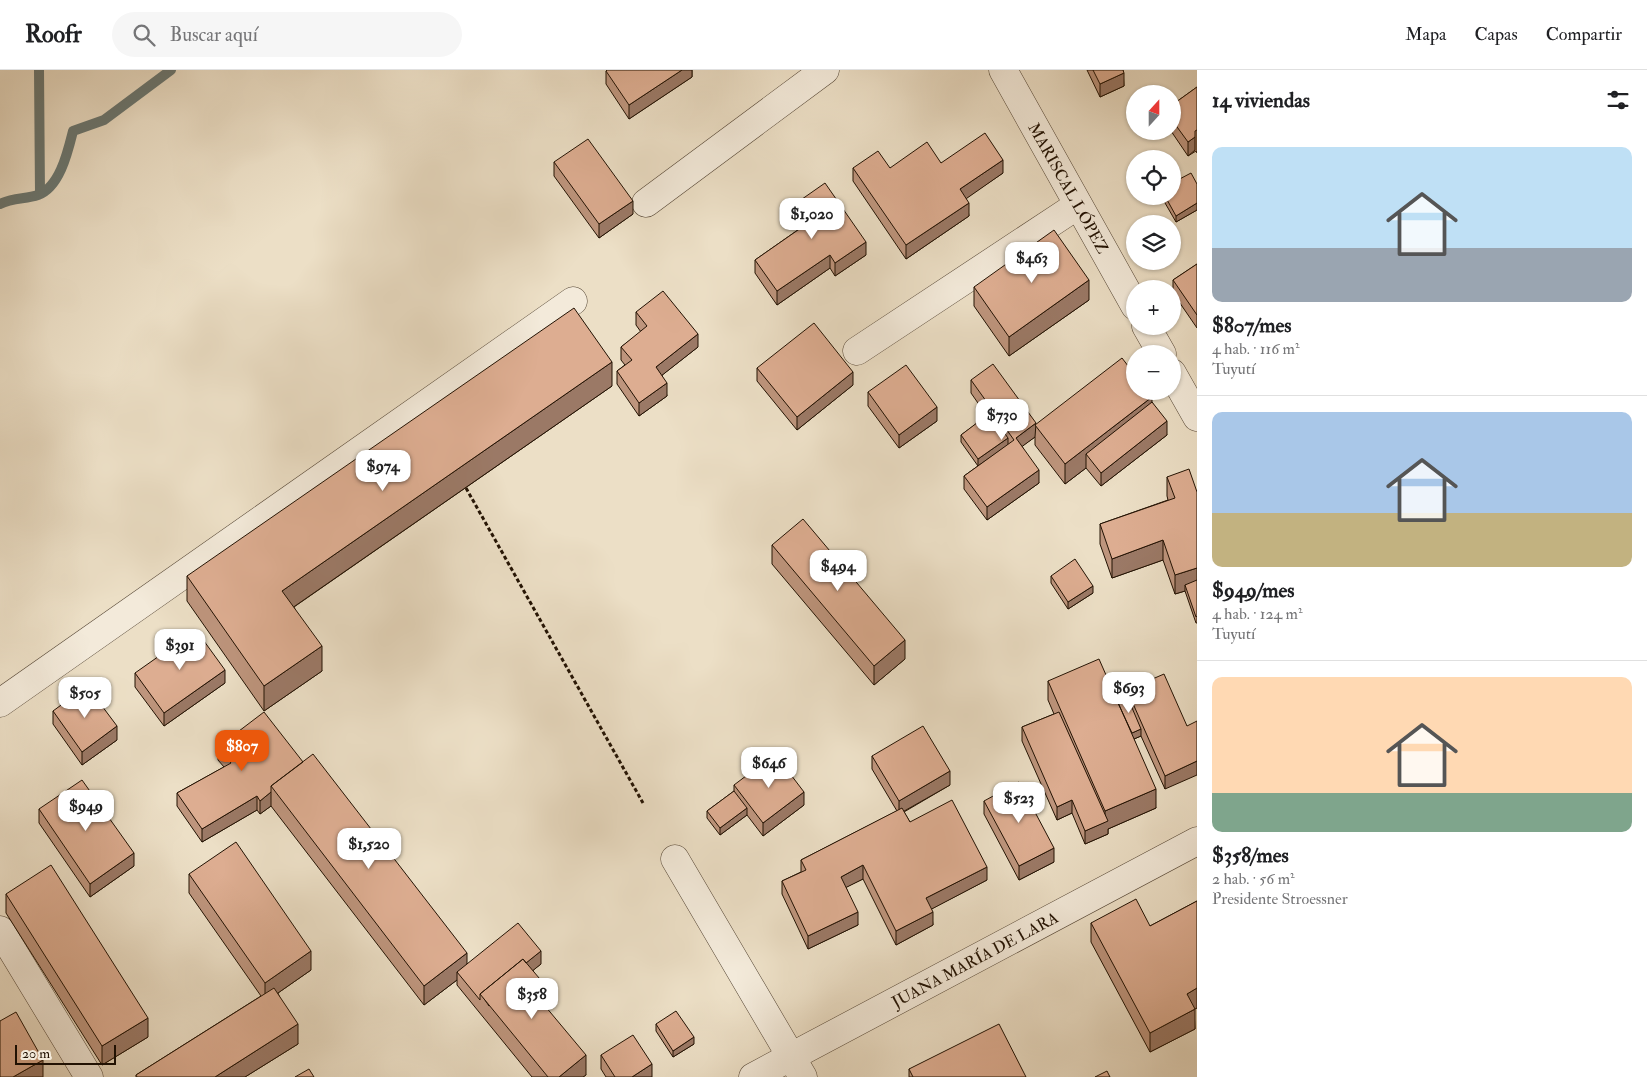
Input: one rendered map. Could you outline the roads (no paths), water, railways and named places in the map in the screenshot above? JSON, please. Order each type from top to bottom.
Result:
[{"type":"street","points":[[646,202],[825,70]]},
{"type":"street","name":"MARISCAL LÓPEZ","points":[[1003,70],[1126,290]]},
{"type":"street","points":[[857,351],[1078,204]]},
{"type":"street","points":[[0,703],[573,301]]},
{"type":"street","points":[[1181,389],[1197,417]]},
{"type":"street","name":"JUANA MARÍA DE LARA","points":[[753,1077],[798,1067],[1197,841]]},
{"type":"street","points":[[675,858],[798,1067]]},
{"type":"street","points":[[0,930],[89,1077]]},
{"type":"waterway","points":[[39,70],[40,194]]},
{"type":"waterway","points":[[0,204],[38,195],[46,191],[62,167],[73,131],[104,120],[171,70]]}]
